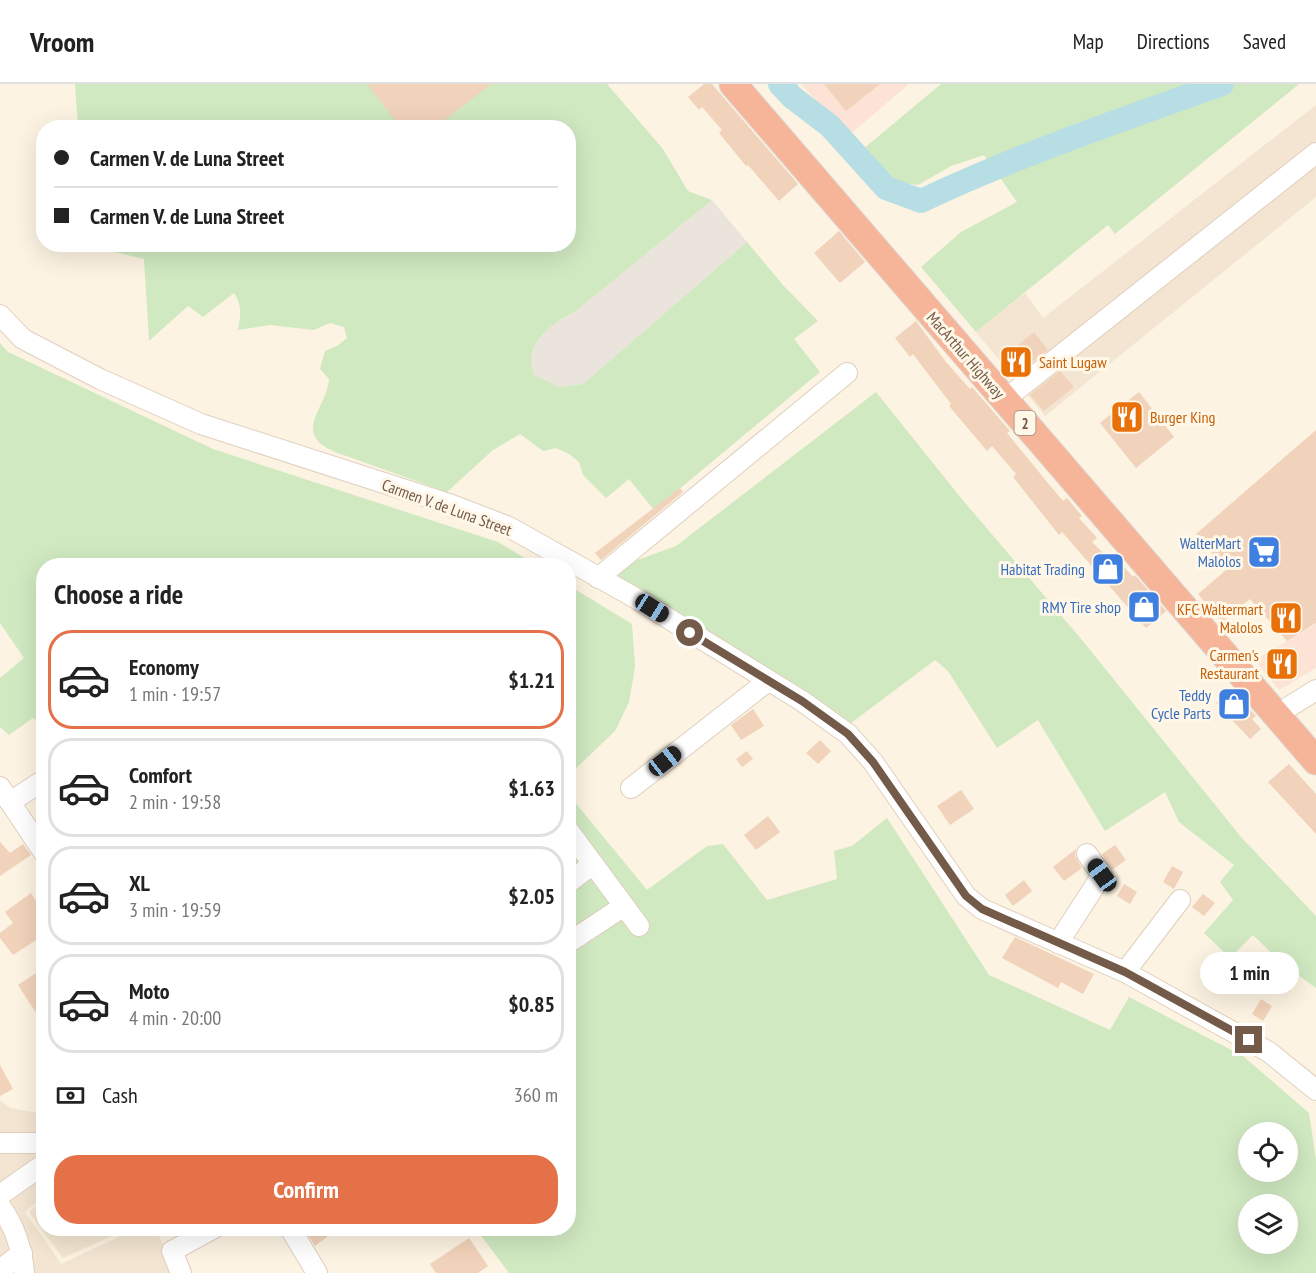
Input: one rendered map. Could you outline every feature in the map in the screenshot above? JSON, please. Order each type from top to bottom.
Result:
[{"type":"highway","name":"MacArthur Highway","points":[[733,84],[1316,761]]},
{"type":"street","points":[[1004,400],[1316,153]]},
{"type":"street","name":"Carmen V. de Luna Street","points":[[0,315],[23,339],[100,379],[191,420],[452,505],[509,527],[563,558]]},
{"type":"street","points":[[598,578],[847,373]]},
{"type":"street","name":"Carmen V. de Luna Street","points":[[576,565],[632,596],[802,701],[848,734],[873,762],[966,896],[982,909],[1125,972],[1269,1052],[1316,1089]]},
{"type":"street","points":[[631,788],[768,681]]},
{"type":"street","points":[[1276,715],[1316,690]]},
{"type":"street","points":[[36,783],[5,794],[36,841]]},
{"type":"street","points":[[576,841],[639,926]]},
{"type":"street","points":[[1058,943],[1102,875],[1087,854]]},
{"type":"street","points":[[576,877],[593,864]]},
{"type":"street","points":[[1125,972],[1180,900]]},
{"type":"street","points":[[576,939],[624,906]]},
{"type":"street","points":[[0,1143],[36,1143]]},
{"type":"street","points":[[0,1195],[36,1170]]},
{"type":"street","points":[[0,1270],[23,1263],[3,1217]]},
{"type":"street","points":[[181,1273],[172,1251],[199,1236]]},
{"type":"street","points":[[295,1236],[317,1273]]},
{"type":"shaded area","points":[[801,84],[909,84],[848,136]]},
{"type":"shaded area","points":[[1316,105],[1316,197],[1045,416],[976,332],[1025,293],[1043,318]]},
{"type":"shaded area","points":[[712,200],[747,242],[583,384],[560,387],[534,375],[531,367],[532,355],[543,332],[576,311]]},
{"type":"shaded area","points":[[1316,624],[1316,668],[1279,690],[1255,660]]},
{"type":"shaded area","points":[[0,1101],[11,1108],[36,1113],[36,1203],[25,1212],[36,1228],[36,1236],[42,1236],[61,1264],[121,1236],[159,1236],[178,1273],[0,1273]]},
{"type":"shaded area","points":[[36,1206],[36,1221],[29,1212]]},
{"type":"shaded area","points":[[47,1236],[112,1236],[63,1258]]},
{"type":"green space","points":[[75,84],[607,84],[663,149],[688,191],[712,200],[576,311],[549,328],[532,353],[534,375],[560,387],[583,384],[747,242],[783,285],[818,321],[794,339],[820,372],[654,510],[629,479],[606,498],[583,475],[579,462],[569,454],[556,448],[543,451],[520,434],[493,450],[447,492],[335,452],[322,445],[315,437],[313,428],[315,419],[329,379],[320,369],[325,351],[337,346],[347,338],[344,327],[330,323],[314,330],[270,325],[238,330],[240,311],[234,293],[203,317],[188,306],[149,341],[144,259],[114,252],[576,252],[576,120],[78,120]]},
{"type":"green space","points":[[941,84],[1299,84],[1115,234],[1108,225],[976,332],[921,267],[961,232],[1017,202],[984,155],[951,166],[918,185],[897,182],[862,150]]},
{"type":"green space","points":[[0,343],[8,352],[213,449],[498,542],[524,558],[36,558],[36,720],[33,718],[9,735],[0,727],[0,678],[24,658],[0,623]]},
{"type":"green space","points":[[876,392],[961,498],[1082,640],[1241,837],[1316,916],[1316,988],[1284,965],[1253,935],[1230,958],[1204,933],[1233,900],[1220,882],[1234,865],[1179,822],[1165,792],[1105,831],[1038,720],[997,748],[948,671],[935,660],[847,726],[608,581],[624,565],[676,546]]},
{"type":"green space","points":[[576,590],[632,624],[635,667],[629,702],[615,731],[576,768]]},
{"type":"green space","points":[[576,804],[647,890],[707,846],[723,844],[767,900],[837,879],[834,851],[852,846],[887,818],[989,975],[1110,1030],[1129,997],[1243,1056],[1309,1113],[1316,1159],[1316,1273],[509,1273],[481,1236],[576,1236]]},
{"type":"building","points":[[367,84],[491,84],[445,120],[395,120]]},
{"type":"building","points":[[704,84],[712,84],[798,184],[779,201],[748,165],[746,166],[719,133],[722,130],[702,107],[699,110],[688,97]]},
{"type":"building","points":[[824,84],[880,84],[846,111]]},
{"type":"building","points":[[839,231],[865,262],[840,283],[814,253]]},
{"type":"building","points":[[916,321],[946,362],[970,389],[972,387],[1010,431],[1007,433],[1063,501],[1067,498],[1082,516],[1079,518],[1097,538],[1092,542],[1119,569],[1123,566],[1133,577],[1135,575],[1166,611],[1146,628],[1062,532],[1059,535],[1013,477],[1016,474],[992,446],[987,451],[949,406],[951,404],[913,354],[910,357],[895,338]]},
{"type":"building","points":[[1034,332],[1048,350],[1018,373],[1004,356]]},
{"type":"building","points":[[1060,371],[1074,387],[1044,411],[1030,395]]},
{"type":"building","points":[[1139,392],[1174,437],[1136,468],[1100,423]]},
{"type":"building","name":"WalterMart Malolos","points":[[1316,430],[1316,623],[1287,641],[1250,599],[1222,622],[1198,594],[1226,570],[1196,534]]},
{"type":"building","points":[[680,488],[683,492],[601,560],[595,553]]},
{"type":"building","points":[[1284,649],[1297,668],[1281,680],[1267,661]]},
{"type":"building","points":[[1232,689],[1256,716],[1252,719],[1261,729],[1250,739],[1216,703]]},
{"type":"building","points":[[753,709],[764,726],[741,740],[731,725]]},
{"type":"building","points":[[820,740],[831,751],[818,764],[806,753]]},
{"type":"building","points":[[747,751],[753,759],[742,767],[736,759]]},
{"type":"building","points":[[1289,764],[1316,794],[1316,834],[1268,782]]},
{"type":"building","points":[[961,790],[974,809],[950,825],[937,806]]},
{"type":"building","points":[[768,816],[780,832],[756,850],[744,835]]},
{"type":"building","points":[[0,842],[10,853],[23,844],[31,855],[0,876]]},
{"type":"building","points":[[1115,845],[1126,860],[1112,870],[1102,854]]},
{"type":"building","points":[[1076,849],[1075,856],[1082,868],[1064,881],[1053,867]]},
{"type":"building","points":[[1172,866],[1183,872],[1174,889],[1163,882]]},
{"type":"building","points":[[1024,880],[1032,891],[1013,906],[1005,895]]},
{"type":"building","points":[[1124,884],[1137,892],[1130,904],[1117,896]]},
{"type":"building","points":[[31,893],[36,901],[36,940],[13,955],[0,938],[0,933],[13,923],[5,912]]},
{"type":"building","points":[[1203,894],[1215,903],[1204,916],[1192,907]]},
{"type":"building","points":[[1015,937],[1094,974],[1083,994],[1061,982],[1058,988],[1002,958]]},
{"type":"building","points":[[36,973],[36,1013],[18,985]]},
{"type":"building","points":[[1261,999],[1272,1006],[1263,1021],[1252,1014]]},
{"type":"building","points":[[0,1065],[13,1089],[0,1096]]},
{"type":"building","points":[[309,1236],[326,1236],[327,1237],[315,1246]]},
{"type":"building","points":[[469,1238],[488,1266],[478,1273],[436,1273],[430,1264]]},
{"type":"waterway","points":[[780,84],[792,97],[830,126],[886,188],[921,201],[1032,153],[1222,84]]},
{"type":"place","name":"Saint Lugaw","points":[[1016,362]]},
{"type":"place","name":"Burger King","points":[[1127,417]]},
{"type":"place","name":"WalterMart Malolos","points":[[1264,552]]},
{"type":"place","name":"Habitat Trading","points":[[1108,569]]},
{"type":"place","name":"RMY Tire shop","points":[[1144,607]]},
{"type":"place","name":"KFC Waltermart Malolos","points":[[1286,618]]},
{"type":"place","name":"Carmen's Restaurant","points":[[1282,664]]},
{"type":"place","name":"Teddy Cycle Parts","points":[[1234,704]]},
{"type":"route","points":[[690,633],[802,701],[848,734],[873,762],[966,896],[982,909],[1125,972],[1249,1040]]}]
